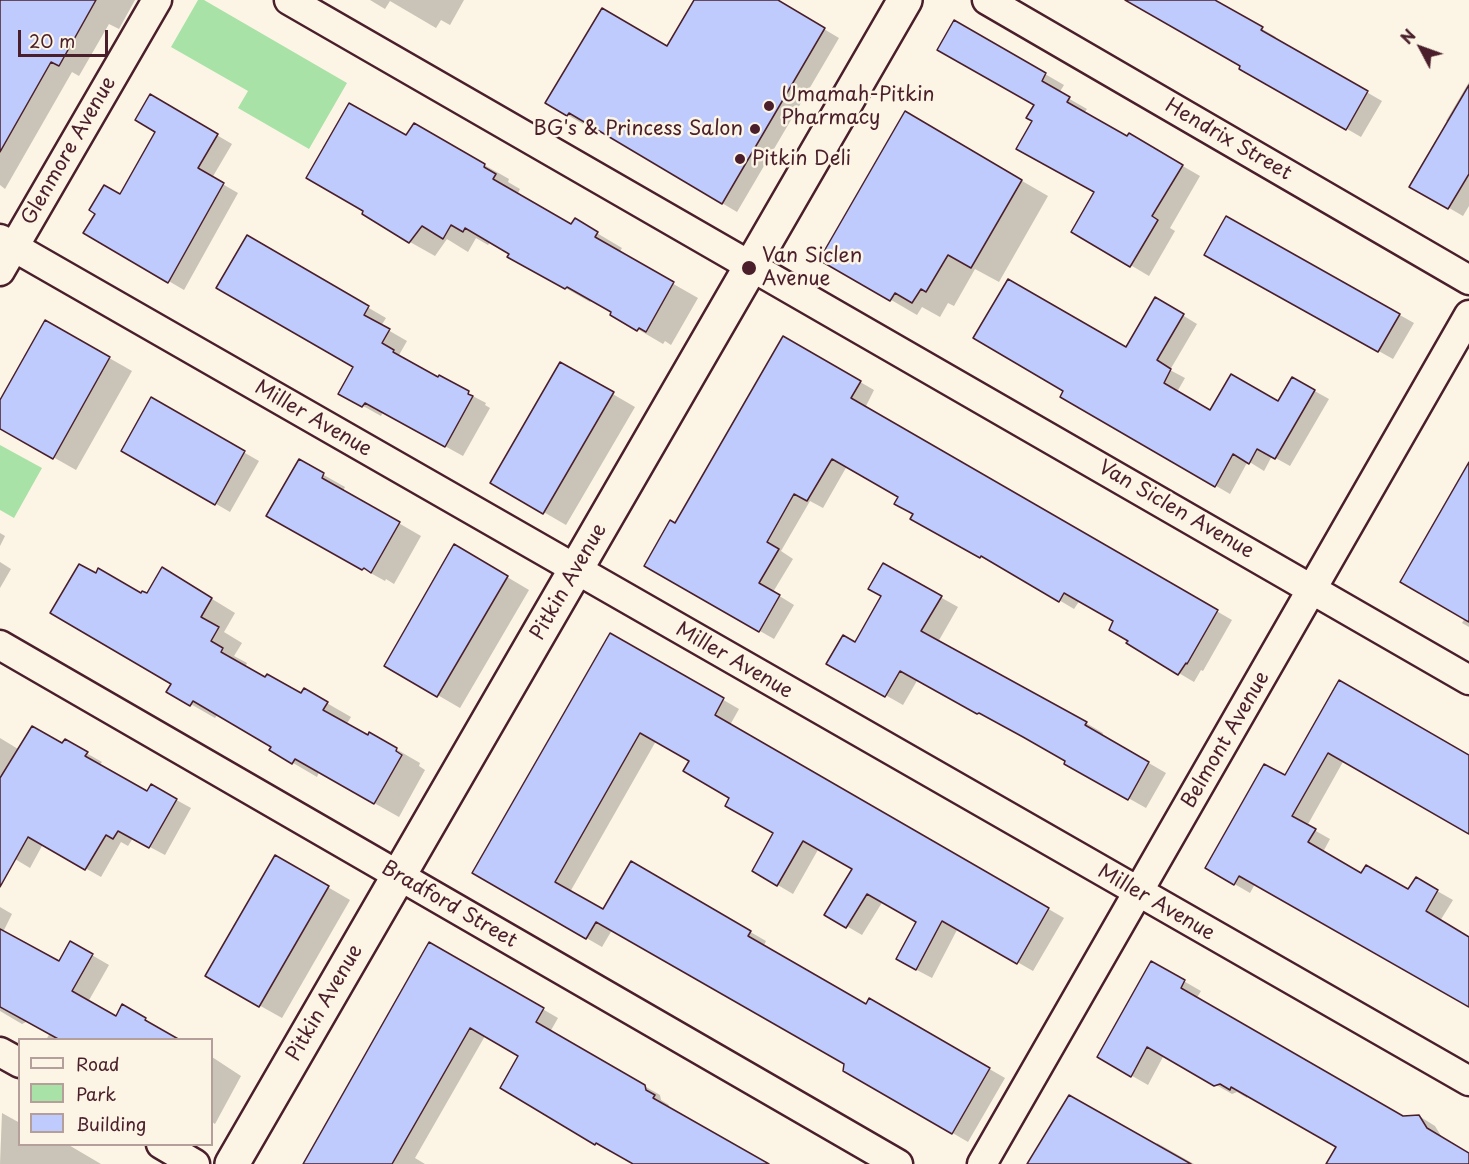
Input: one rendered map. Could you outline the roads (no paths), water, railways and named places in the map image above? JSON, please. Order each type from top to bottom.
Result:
[{"type":"street","name":"Glenmore Avenue","points":[[4,252],[157,0]]},
{"type":"street","name":"Van Siclen Avenue","points":[[289,0],[1469,680]]},
{"type":"street","name":"Pitkin Avenue","points":[[232,1164],[905,0]]},
{"type":"street","name":"Hendrix Street","points":[[987,0],[1469,280]]},
{"type":"street","name":"Miller Avenue","points":[[4,252],[576,571],[1469,1081]]},
{"type":"street","name":"Belmont Avenue","points":[[982,1164],[1469,315]]},
{"type":"street","name":"Bradford Street","points":[[0,645],[898,1164]]},
{"type":"street","points":[[0,1052],[18,1062]]},
{"type":"street","points":[[164,1146],[195,1164]]},
{"type":"place","name":"Umamah-Pitkin Pharmacy","points":[[769,106]]},
{"type":"place","name":"BG's & Princess Salon","points":[[755,129]]},
{"type":"place","name":"Pitkin Deli","points":[[740,159]]},
{"type":"place","name":"Van Siclen Avenue","points":[[749,268]]}]
